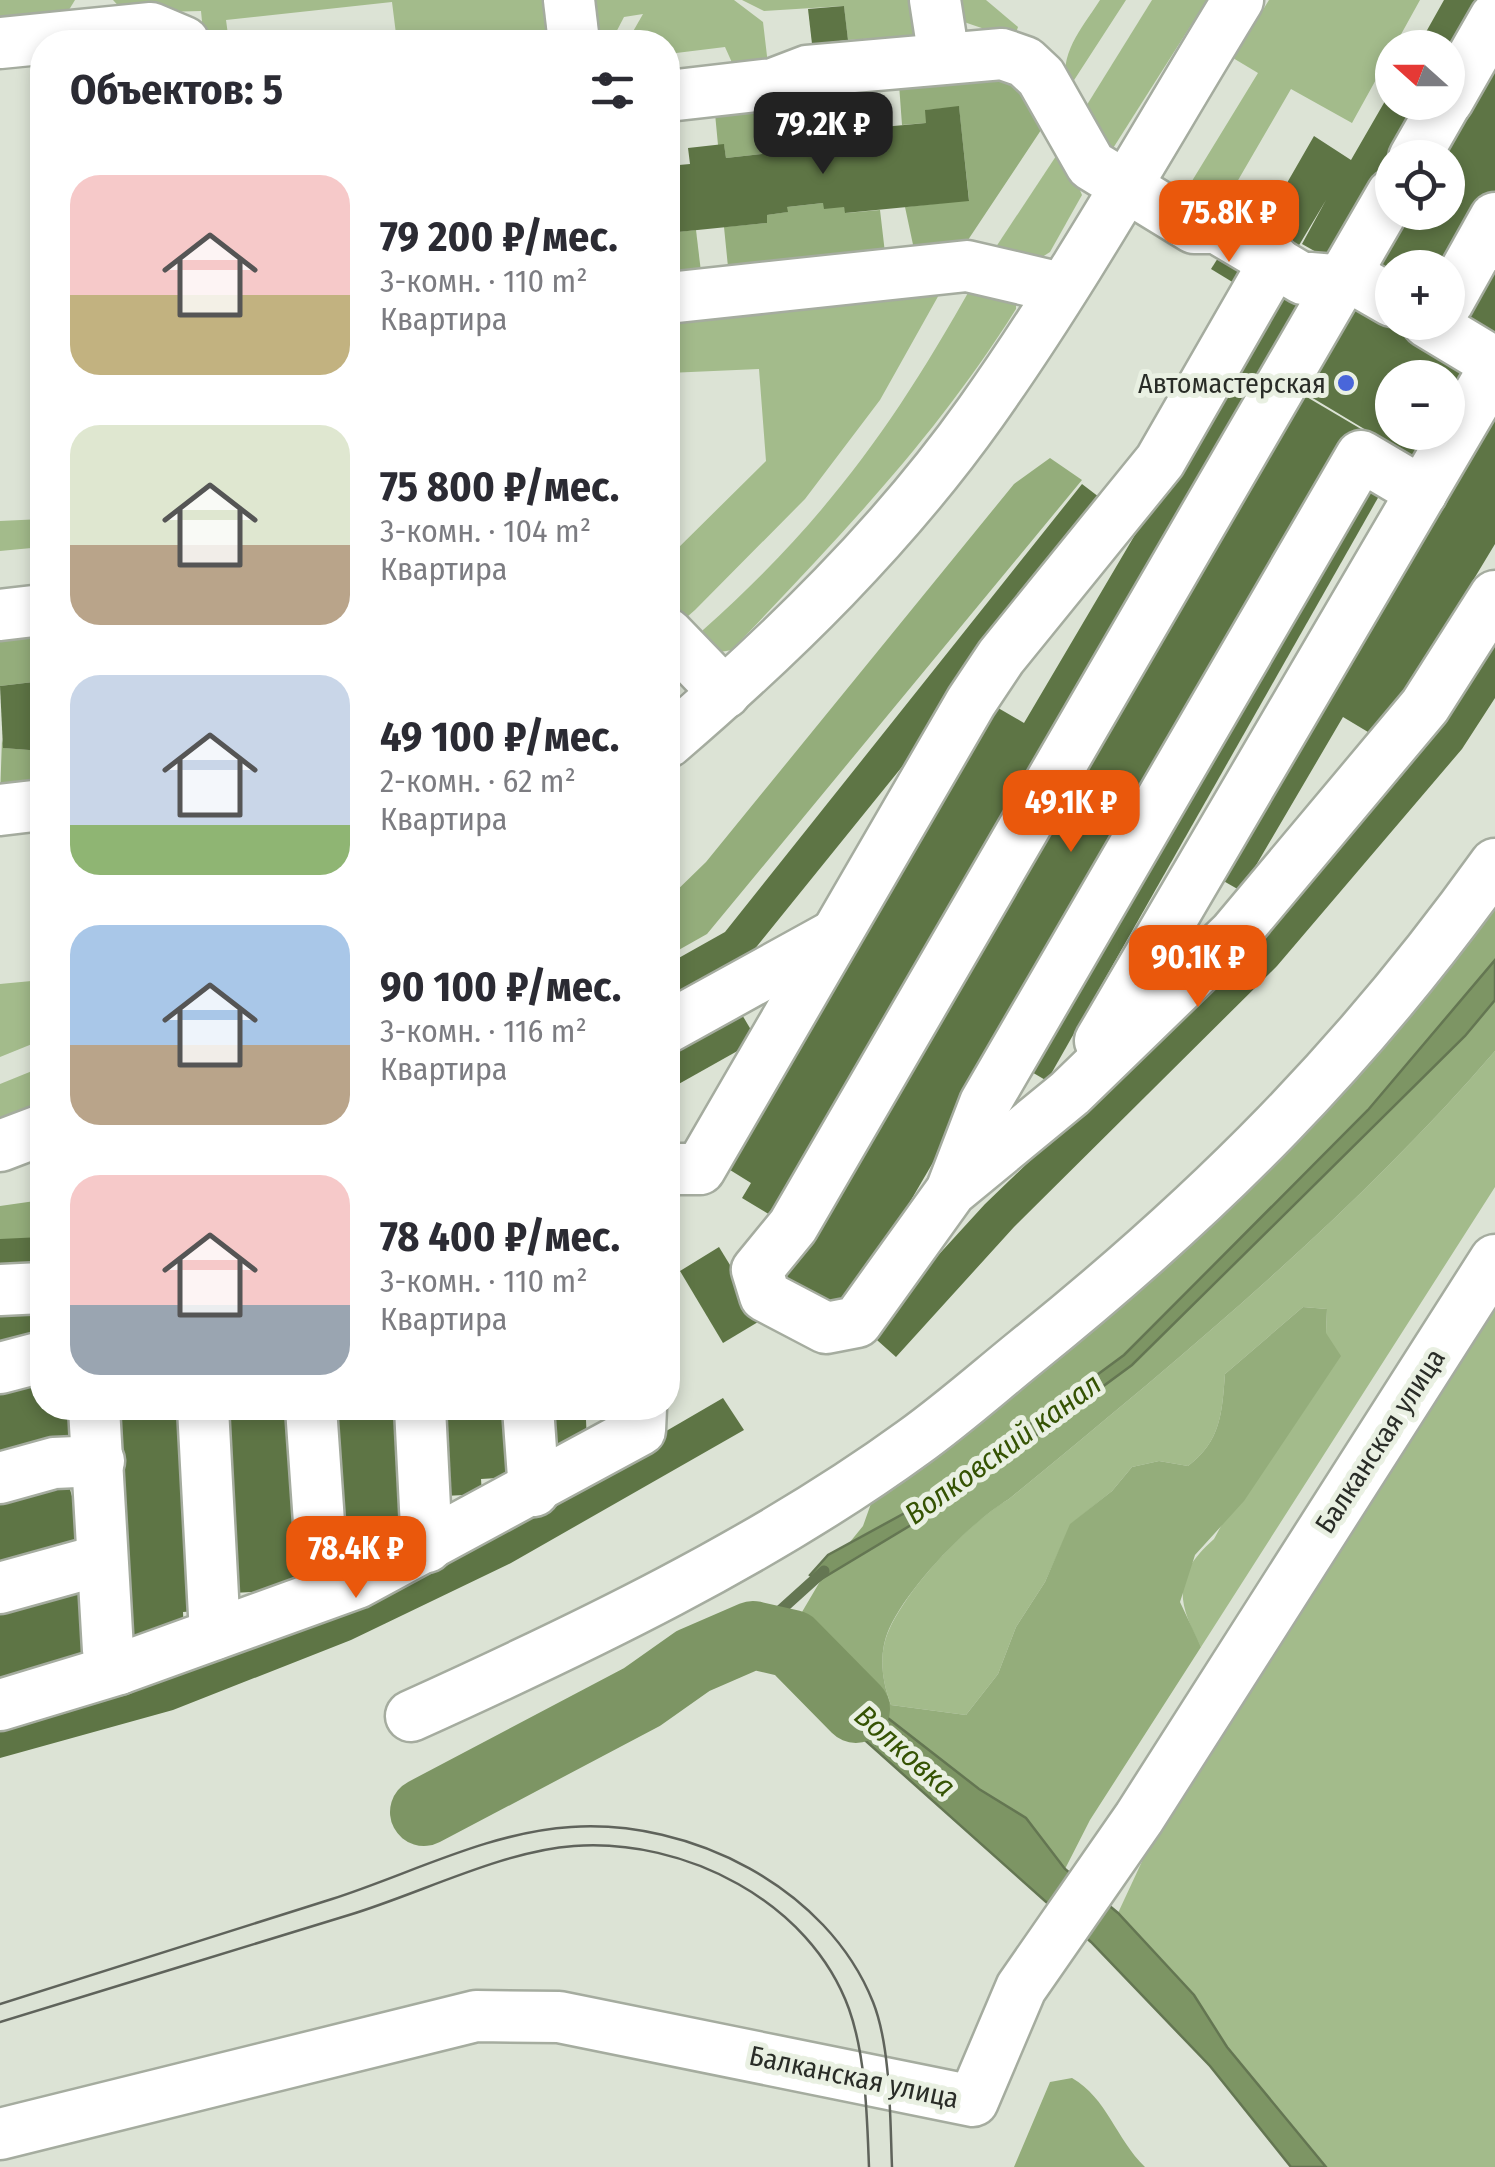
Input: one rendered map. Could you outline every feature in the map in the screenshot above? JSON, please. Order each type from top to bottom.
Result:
[{"type":"street","points":[[569,0],[573,30]]},
{"type":"street","points":[[935,0],[944,58]]},
{"type":"street","points":[[680,732],[725,693],[864,554],[980,414],[1238,0]]},
{"type":"street","points":[[47,30],[90,17],[157,30]]},
{"type":"street","points":[[1465,70],[1495,18]]},
{"type":"street","points":[[0,44],[30,35]]},
{"type":"street","points":[[680,95],[773,84],[807,71],[1002,54],[1025,62],[1041,77],[1090,165],[1194,228],[1217,228],[1312,279],[1360,282],[1375,289]]},
{"type":"street","points":[[680,1169],[700,1169],[833,936],[1001,657],[1312,279],[1375,212]]},
{"type":"street","points":[[1465,261],[1495,218]]},
{"type":"street","points":[[680,297],[967,266],[1061,288]]},
{"type":"street","points":[[1312,279],[792,1226],[757,1270],[765,1296],[826,1328],[857,1322],[951,1191],[985,1102],[1361,456],[1422,492]]},
{"type":"street","points":[[1070,1093],[1495,365],[1461,340]]},
{"type":"street","points":[[951,1191],[1070,1093],[1234,934],[1425,706],[1495,596]]},
{"type":"street","points":[[0,615],[30,611]]},
{"type":"street","points":[[680,646],[725,693]]},
{"type":"street","points":[[0,810],[30,807]]},
{"type":"street","points":[[411,1716],[506,1673],[783,1527],[914,1442],[1198,1207],[1297,1109],[1437,946],[1495,864]]},
{"type":"street","points":[[1185,896],[1234,934]]},
{"type":"street","points":[[680,1020],[833,936]]},
{"type":"street","points":[[0,1146],[30,1135]]},
{"type":"street","name":"Балканская улица","points":[[0,2134],[476,2016],[520,2014],[559,2017],[974,2102],[1021,1988],[1150,1801],[1495,1260]]},
{"type":"street","points":[[0,1290],[30,1289]]},
{"type":"street","points":[[0,1368],[30,1361]]},
{"type":"street","points":[[95,1420],[108,1650],[119,1669]]},
{"type":"street","points":[[204,1420],[215,1634]]},
{"type":"street","points":[[312,1420],[324,1594]]},
{"type":"street","points":[[421,1420],[427,1547]]},
{"type":"street","points":[[529,1420],[534,1490]]},
{"type":"street","points":[[0,1705],[119,1669],[324,1594],[427,1547],[534,1490],[640,1430],[640,1420]]},
{"type":"street","points":[[0,1478],[54,1463],[99,1461]]},
{"type":"street","points":[[0,1588],[100,1560]]},
{"type":"shaded area","points":[[0,0],[75,0],[64,18],[0,32]]},
{"type":"shaded area","points":[[113,0],[558,0],[561,30],[396,30],[392,2],[226,20],[227,30],[203,30],[201,11],[125,13]]},
{"type":"shaded area","points":[[579,0],[734,0],[763,22],[769,73],[738,76],[725,47],[680,53],[680,30],[634,30],[643,14],[624,17],[617,30],[583,30]]},
{"type":"shaded area","points":[[742,0],[917,0],[922,35],[848,40],[844,6],[764,11]]},
{"type":"shaded area","points":[[952,0],[986,0],[1018,27],[1014,39],[964,22]]},
{"type":"shaded area","points":[[1100,0],[1126,0],[1067,91],[1068,53]]},
{"type":"shaded area","points":[[1152,0],[1207,0],[1110,153],[1080,116]]},
{"type":"shaded area","points":[[1269,0],[1420,0],[1403,30],[1375,30],[1375,81],[1352,123],[1291,89],[1219,213],[1184,194],[1258,73],[1233,58]]},
{"type":"shaded area","points":[[1003,72],[1047,121],[960,252],[915,254],[905,207],[969,200],[959,107],[926,110],[926,123],[902,125],[899,84]]},
{"type":"shaded area","points":[[868,87],[873,142],[726,158],[724,145],[718,145],[714,103]]},
{"type":"shaded area","points":[[1062,147],[1082,195],[1050,252],[1036,261],[990,256]]},
{"type":"shaded area","points":[[823,203],[844,207],[846,213],[880,210],[885,253],[728,267],[724,227],[767,223],[767,215],[787,212],[787,207]]},
{"type":"shaded area","points":[[696,230],[701,272],[680,280],[680,232]]},
{"type":"shaded area","points":[[945,284],[880,400],[805,499],[680,623],[680,546],[766,461],[759,369],[680,372],[680,316]]},
{"type":"shaded area","points":[[973,284],[1016,302],[1016,309],[985,357],[918,445],[847,527],[732,650],[720,652],[701,634],[703,630],[786,550],[854,469],[915,382]]},
{"type":"shaded area","points":[[1050,458],[1082,480],[707,934],[680,949],[680,887],[706,862],[1014,484]]},
{"type":"shaded area","points":[[30,520],[30,548],[0,551],[0,521]]},
{"type":"shaded area","points":[[30,623],[30,682],[0,686],[0,627]]},
{"type":"shaded area","points":[[2,739],[4,748],[30,750],[30,793],[0,797]]},
{"type":"shaded area","points":[[1495,893],[1495,960],[1368,1110],[1124,1355],[923,1503],[850,1542],[863,1526],[873,1498],[1183,1247],[1304,1133]]},
{"type":"shaded area","points":[[30,981],[30,1045],[0,1057],[0,984]]},
{"type":"shaded area","points":[[1495,1000],[1495,1051],[1440,1112],[1262,1285],[958,1540],[910,1594],[889,1629],[882,1667],[891,1705],[966,1715],[998,1674],[1016,1627],[1045,1582],[1070,1524],[1112,1491],[1132,1467],[1159,1461],[1188,1466],[1207,1447],[1218,1425],[1225,1374],[1303,1307],[1327,1309],[1326,1333],[1341,1356],[1244,1501],[1195,1555],[1180,1602],[1201,1647],[1090,1820],[1065,1869],[1026,1818],[979,1789],[866,1701],[801,1622],[802,1612],[822,1578],[931,1513],[1132,1365],[1465,1036]]},
{"type":"shaded area","points":[[1495,1051],[1495,1187],[1201,1647],[1183,1603],[1185,1578],[1200,1552],[1214,1539],[1326,1333],[1327,1309],[1303,1307],[1225,1374],[1218,1425],[1207,1447],[1188,1466],[1159,1461],[1132,1467],[1112,1491],[1071,1524],[1045,1582],[1016,1627],[998,1674],[966,1715],[891,1705],[882,1668],[889,1630],[910,1595],[941,1557],[976,1523],[1262,1285],[1382,1172]]},
{"type":"shaded area","points":[[30,1072],[30,1106],[0,1118],[0,1084]]},
{"type":"shaded area","points":[[30,1202],[30,1246],[0,1247],[0,1206]]},
{"type":"shaded area","points":[[1495,1296],[1495,2167],[1326,2167],[1227,2047],[1194,1995],[1118,1913],[1145,1855],[1318,1586]]},
{"type":"shaded area","points":[[1072,2078],[1094,2096],[1145,2167],[1014,2167],[1050,2082]]},
{"type":"water","points":[[1495,960],[1495,1000],[1465,1036],[1132,1365],[931,1513],[818,1581],[810,1575],[828,1555],[923,1503],[1124,1355],[1368,1110]]},
{"type":"water","name":"Волковка","points":[[801,1622],[866,1701],[979,1789],[1026,1818],[1065,1869],[1118,1913],[1194,1995],[1227,2047],[1326,2167],[1291,2167],[1210,2066],[1091,1942],[784,1668]]},
{"type":"building","points":[[1444,0],[1487,0],[1465,38],[1465,30],[1427,30]]},
{"type":"building","points":[[844,6],[848,40],[812,44],[808,9]]},
{"type":"building","points":[[1495,54],[1495,196],[1460,250],[1382,250],[1393,230],[1465,230],[1465,140],[1445,140],[1457,120],[1465,120],[1465,106]]},
{"type":"building","points":[[959,106],[969,201],[845,213],[844,207],[824,209],[823,203],[787,207],[788,212],[767,215],[767,223],[680,232],[680,165],[690,164],[688,148],[724,144],[726,158],[873,142],[872,128],[926,123],[925,110]]},
{"type":"building","points":[[1375,118],[1417,120],[1405,140],[1375,140],[1375,191],[1334,262],[1302,244],[1326,200],[1292,257],[1256,237],[1314,136],[1351,160]]},
{"type":"building","points":[[1225,247],[1247,261],[1234,283],[1211,269]]},
{"type":"building","points":[[1495,264],[1495,332],[1488,344],[1465,331],[1465,315]]},
{"type":"building","points":[[1277,294],[1308,312],[775,1218],[742,1198],[751,1183],[722,1165],[993,705],[1024,723]]},
{"type":"building","name":"Автомастерская","points":[[1351,297],[1375,311],[1375,340],[1423,340],[1456,360],[1375,360],[1375,435],[1296,388]]},
{"type":"building","name":"Автомастерская","points":[[1465,365],[1473,370],[1465,384]]},
{"type":"building","points":[[1300,393],[1361,429],[844,1315],[782,1279]]},
{"type":"building","points":[[1495,417],[1495,544],[1378,738],[1343,717],[1241,891],[1213,875]]},
{"type":"building","name":"Автомастерская","points":[[1388,450],[1425,450],[1415,467]]},
{"type":"building","points":[[1357,483],[1379,496],[1047,1081],[1025,1068]]},
{"type":"building","points":[[1082,484],[1112,507],[741,966],[680,999],[680,957],[725,932]]},
{"type":"building","points":[[1495,639],[1495,698],[1462,749],[1277,966],[1014,1227],[896,1357],[868,1332],[985,1204],[1253,946]]},
{"type":"building","points":[[30,682],[30,750],[3,748],[0,686]]},
{"type":"building","points":[[738,1008],[757,1040],[680,1083],[680,1041]]},
{"type":"building","points":[[30,1238],[30,1274],[0,1276],[0,1239]]},
{"type":"building","points":[[719,1247],[763,1319],[723,1343],[680,1271]]},
{"type":"building","points":[[30,1305],[30,1344],[0,1353],[0,1314]]},
{"type":"building","points":[[30,1379],[30,1420],[78,1420],[82,1438],[0,1460],[0,1387]]},
{"type":"building","points":[[723,1398],[744,1430],[511,1563],[351,1640],[173,1710],[0,1758],[0,1720],[489,1534]]},
{"type":"building","points":[[112,1420],[186,1420],[197,1611],[183,1612],[184,1633],[125,1637]]},
{"type":"building","points":[[223,1420],[294,1420],[303,1589],[233,1593]]},
{"type":"building","points":[[331,1420],[402,1420],[408,1532],[376,1541],[376,1552],[340,1554]]},
{"type":"building","points":[[441,1420],[511,1420],[513,1477],[481,1479],[482,1494],[445,1496]]},
{"type":"building","points":[[548,1420],[586,1420],[587,1442],[549,1444]]},
{"type":"building","points":[[67,1479],[87,1548],[0,1571],[0,1498]]},
{"type":"building","points":[[77,1585],[95,1657],[0,1683],[0,1606]]},
{"type":"waterway","name":"Волковский канал","points":[[753,1635],[824,1571]]},
{"type":"waterway","name":"Волковский канал","points":[[424,1812],[642,1697],[693,1661],[753,1635],[792,1644],[856,1709]]},
{"type":"tram line","points":[[0,2004],[332,1899],[510,1837],[571,1827],[662,1835],[749,1868],[789,1894],[823,1925],[852,1961],[873,2002],[883,2040],[892,2167]]},
{"type":"tram line","points":[[0,2022],[349,1915],[518,1856],[574,1846],[616,1846],[658,1853],[738,1884],[774,1908],[805,1937],[830,1971],[849,2009],[859,2047],[869,2167]]},
{"type":"place","name":"Автомастерская","points":[[1346,383]]}]
